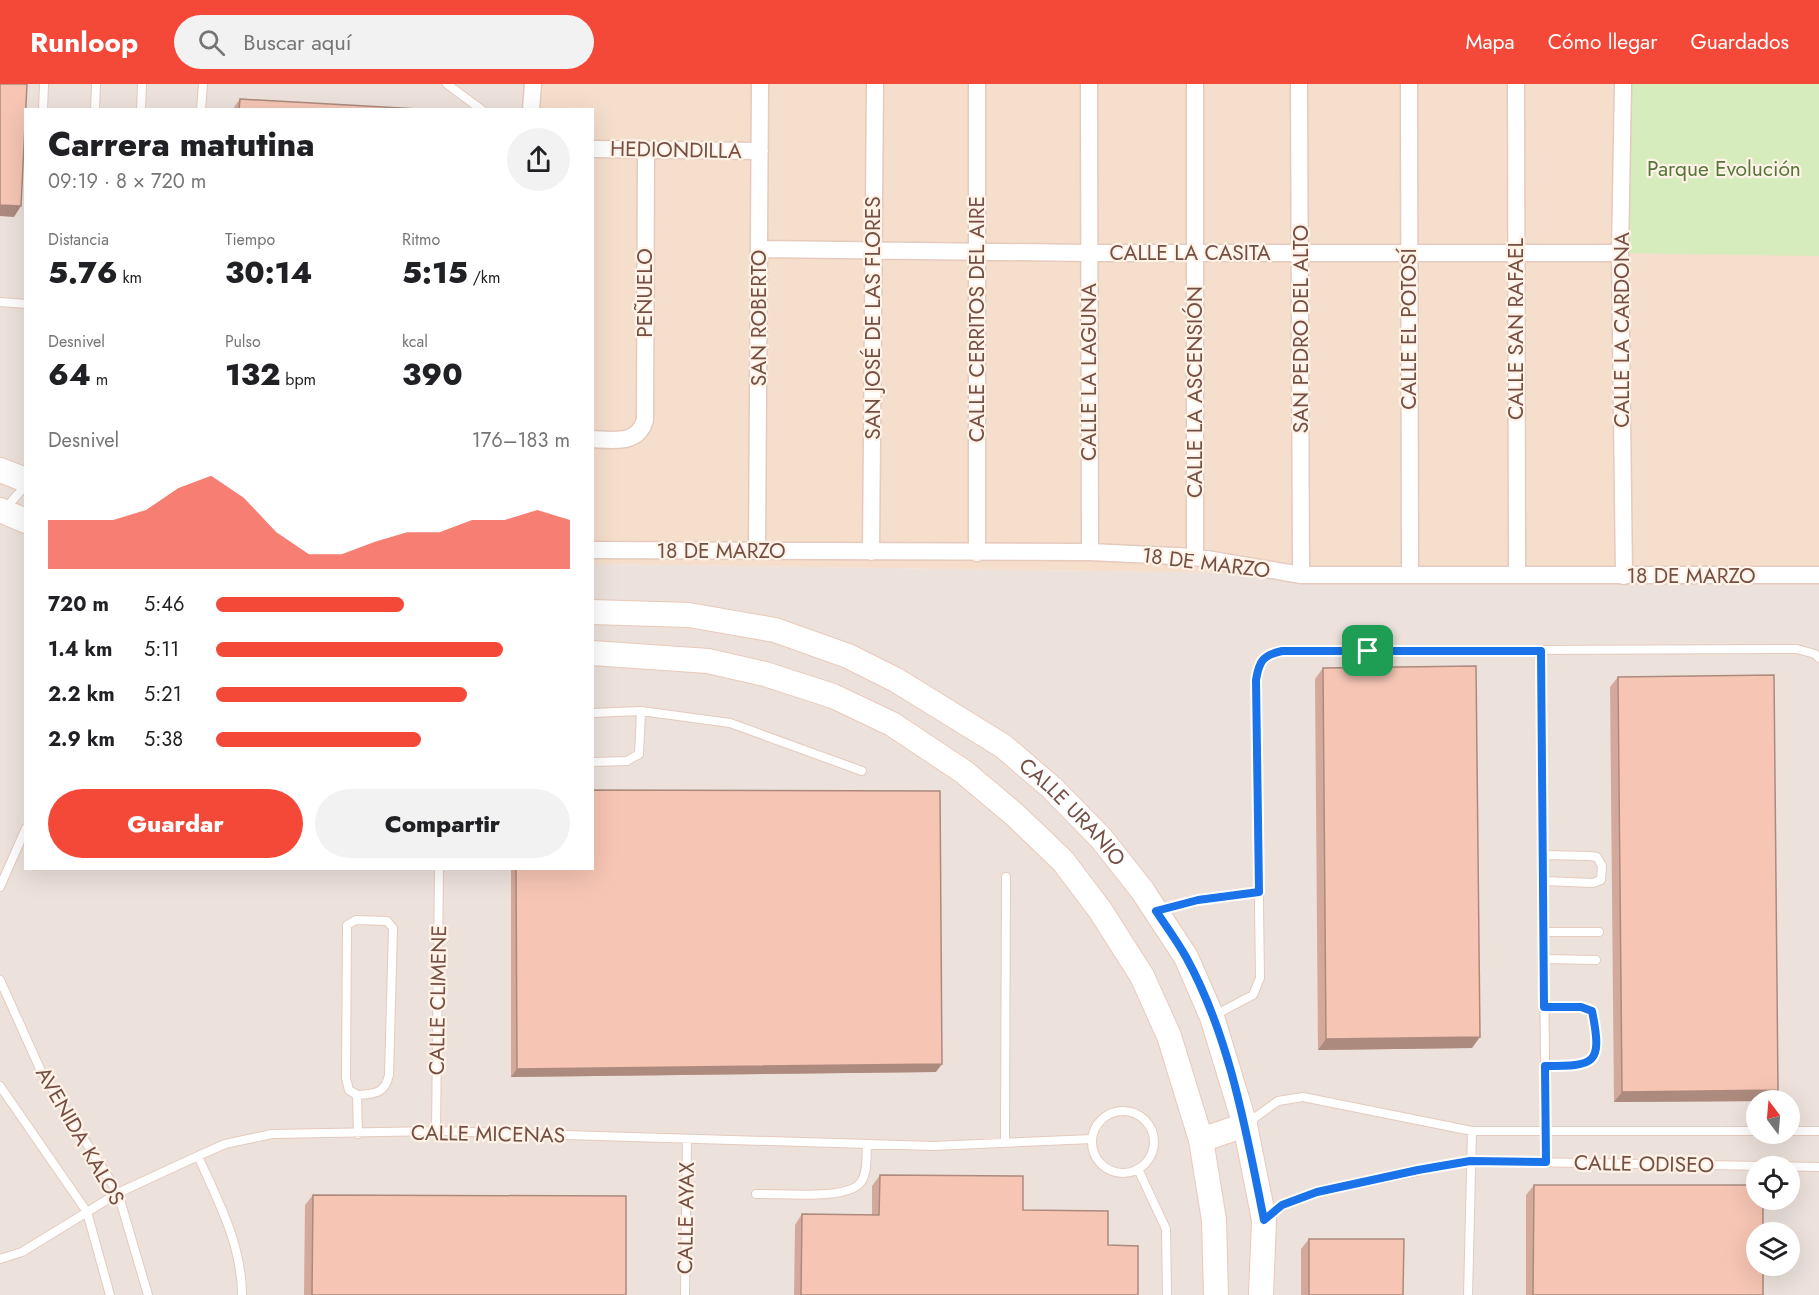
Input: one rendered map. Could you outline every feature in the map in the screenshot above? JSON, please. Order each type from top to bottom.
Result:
[{"type":"street","points":[[531,108],[533,84]]},
{"type":"street","name":"SAN ROBERTO","points":[[758,551],[760,84]]},
{"type":"street","name":"SAN JOSÉ DE LAS FLORES","points":[[871,552],[875,84]]},
{"type":"street","name":"CALLE CERRITOS DEL AIRE","points":[[977,84],[977,553]]},
{"type":"street","name":"CALLE LA LAGUNA","points":[[1089,84],[1090,552]]},
{"type":"street","name":"CALLE LA ASCENSIÓN","points":[[1195,84],[1195,557]]},
{"type":"street","name":"SAN PEDRO DEL ALTO","points":[[1299,84],[1301,575]]},
{"type":"street","name":"CALLE EL POTOSÍ","points":[[1409,84],[1410,575]]},
{"type":"street","name":"CALLE SAN RAFAEL","points":[[1516,84],[1517,574]]},
{"type":"street","name":"CALLE LA CARDONA","points":[[1623,84],[1620,253],[1624,576]]},
{"type":"street","name":"HEDIONDILLA","points":[[594,149],[760,151]]},
{"type":"street","name":"PEÑUELO","points":[[594,439],[623,440],[639,434],[645,420],[646,150]]},
{"type":"street","name":"CALLE LA CASITA","points":[[759,249],[1194,254],[1620,253]]},
{"type":"street","points":[[0,470],[24,479]]},
{"type":"street","points":[[1,513],[24,520]]},
{"type":"street","name":"18 DE MARZO","points":[[594,550],[1090,552],[1195,557],[1301,575],[1819,575]]},
{"type":"street","name":"CALLE URANIO","points":[[594,612],[689,615],[775,630],[848,656],[896,680],[1003,747],[1052,788],[1101,838],[1156,911],[1186,957],[1212,1017],[1245,1125],[1264,1220],[1261,1295]]},
{"type":"street","name":"CALLE URANIO","points":[[594,653],[708,661],[765,674],[833,696],[892,724],[964,772],[1016,815],[1063,861],[1100,910],[1142,976],[1169,1036],[1201,1140],[1214,1220],[1216,1295]]},
{"type":"street","points":[[1201,1140],[1245,1125]]},
{"type":"lane","points":[[43,108],[44,84]]},
{"type":"lane","points":[[95,108],[96,84]]},
{"type":"lane","points":[[141,108],[142,84]]},
{"type":"lane","points":[[201,108],[203,84]]},
{"type":"lane","points":[[447,84],[479,108]]},
{"type":"lane","points":[[0,302],[24,304]]},
{"type":"lane","points":[[1,513],[24,487]]},
{"type":"lane","points":[[1212,1017],[1243,1002],[1258,988],[1260,978],[1256,680],[1258,665],[1263,658],[1282,651],[1797,650],[1817,656]]},
{"type":"lane","points":[[1541,651],[1546,1162]]},
{"type":"lane","points":[[594,713],[641,711],[730,723],[862,771]]},
{"type":"lane","points":[[594,762],[627,761],[639,754],[641,711]]},
{"type":"lane","points":[[0,887],[24,833]]},
{"type":"lane","points":[[1543,855],[1598,857],[1602,866],[1601,880],[1593,883],[1543,881]]},
{"type":"lane","name":"CALLE CLIMENE","points":[[436,1131],[439,870]]},
{"type":"lane","points":[[1005,1142],[1006,877]]},
{"type":"lane","points":[[1156,911],[1198,900],[1259,892]]},
{"type":"lane","points":[[356,920],[387,921],[393,928],[389,1075],[380,1093],[357,1095],[349,1090],[346,1078],[347,925],[356,920]]},
{"type":"lane","points":[[1544,932],[1599,932]]},
{"type":"lane","points":[[1544,959],[1596,960]]},
{"type":"lane","name":"AVENIDA KALOS","points":[[0,980],[41,1071],[118,1193],[148,1295]]},
{"type":"lane","points":[[1544,1007],[1581,1007],[1592,1011],[1596,1028],[1595,1054],[1591,1061],[1581,1066],[1545,1066]]},
{"type":"lane","points":[[1,1088],[87,1212],[110,1295]]},
{"type":"lane","points":[[357,1095],[358,1134]]},
{"type":"lane","name":"CALLE ODISEO","points":[[1245,1125],[1278,1101],[1304,1097],[1472,1131],[1746,1131]]},
{"type":"lane","points":[[1126,1111],[1136,1114],[1150,1127],[1154,1146],[1152,1155],[1138,1169],[1129,1173],[1110,1171],[1095,1158],[1092,1139],[1094,1129],[1107,1115],[1126,1111]]},
{"type":"lane","name":"CALLE MICENAS","points":[[0,1259],[22,1252],[118,1193],[198,1156],[225,1144],[272,1134],[436,1131],[933,1146],[1092,1139]]},
{"type":"lane","points":[[1468,1295],[1472,1131]]},
{"type":"lane","points":[[1800,1131],[1819,1131]]},
{"type":"lane","name":"CALLE AYAX","points":[[685,1295],[687,1140]]},
{"type":"lane","points":[[756,1194],[840,1193],[854,1189],[864,1175],[867,1145]]},
{"type":"lane","points":[[198,1156],[228,1223],[241,1267],[242,1295]]},
{"type":"lane","name":"CALLE ODISEO","points":[[1264,1220],[1282,1205],[1317,1192],[1470,1161],[1819,1167]]},
{"type":"lane","points":[[1138,1169],[1166,1229],[1167,1295]]},
{"type":"shaded area","points":[[0,84],[528,84],[528,108],[24,108],[24,870],[594,870],[594,564],[1819,581],[1819,1295],[0,1295]]},
{"type":"shaded area","points":[[528,84],[1819,84],[1819,581],[594,564],[594,108],[528,108]]},
{"type":"green space","name":"Parque Evolución","points":[[1623,84],[1819,84],[1819,256],[1620,253]]},
{"type":"building","points":[[0,84],[27,84],[26,108],[24,108],[21,206],[0,205]]},
{"type":"building","points":[[240,99],[401,108],[239,108]]},
{"type":"building","points":[[1476,666],[1480,1037],[1326,1039],[1323,668]]},
{"type":"building","points":[[1774,675],[1778,1090],[1622,1092],[1618,677]]},
{"type":"building","points":[[594,790],[940,791],[942,1064],[517,1069],[516,870],[594,870]]},
{"type":"building","points":[[880,1175],[1023,1176],[1023,1210],[1108,1211],[1108,1245],[1138,1246],[1138,1295],[801,1295],[802,1214],[879,1215]]},
{"type":"building","points":[[1534,1185],[1746,1185],[1746,1210],[1763,1210],[1763,1222],[1746,1222],[1746,1276],[1763,1276],[1763,1295],[1533,1295]]},
{"type":"building","points":[[313,1195],[626,1196],[626,1295],[312,1295]]},
{"type":"building","points":[[1309,1239],[1404,1239],[1403,1295],[1309,1295]]},
{"type":"route","points":[[1282,651],[1368,651],[1541,651],[1544,1007],[1581,1007],[1592,1011],[1596,1028],[1595,1054],[1591,1061],[1581,1066],[1545,1066],[1546,1162],[1470,1161],[1418,1170],[1317,1192],[1282,1205],[1264,1220],[1245,1125],[1212,1017],[1186,957],[1156,911],[1198,900],[1259,892],[1256,680],[1258,665],[1263,658],[1282,651]]}]
